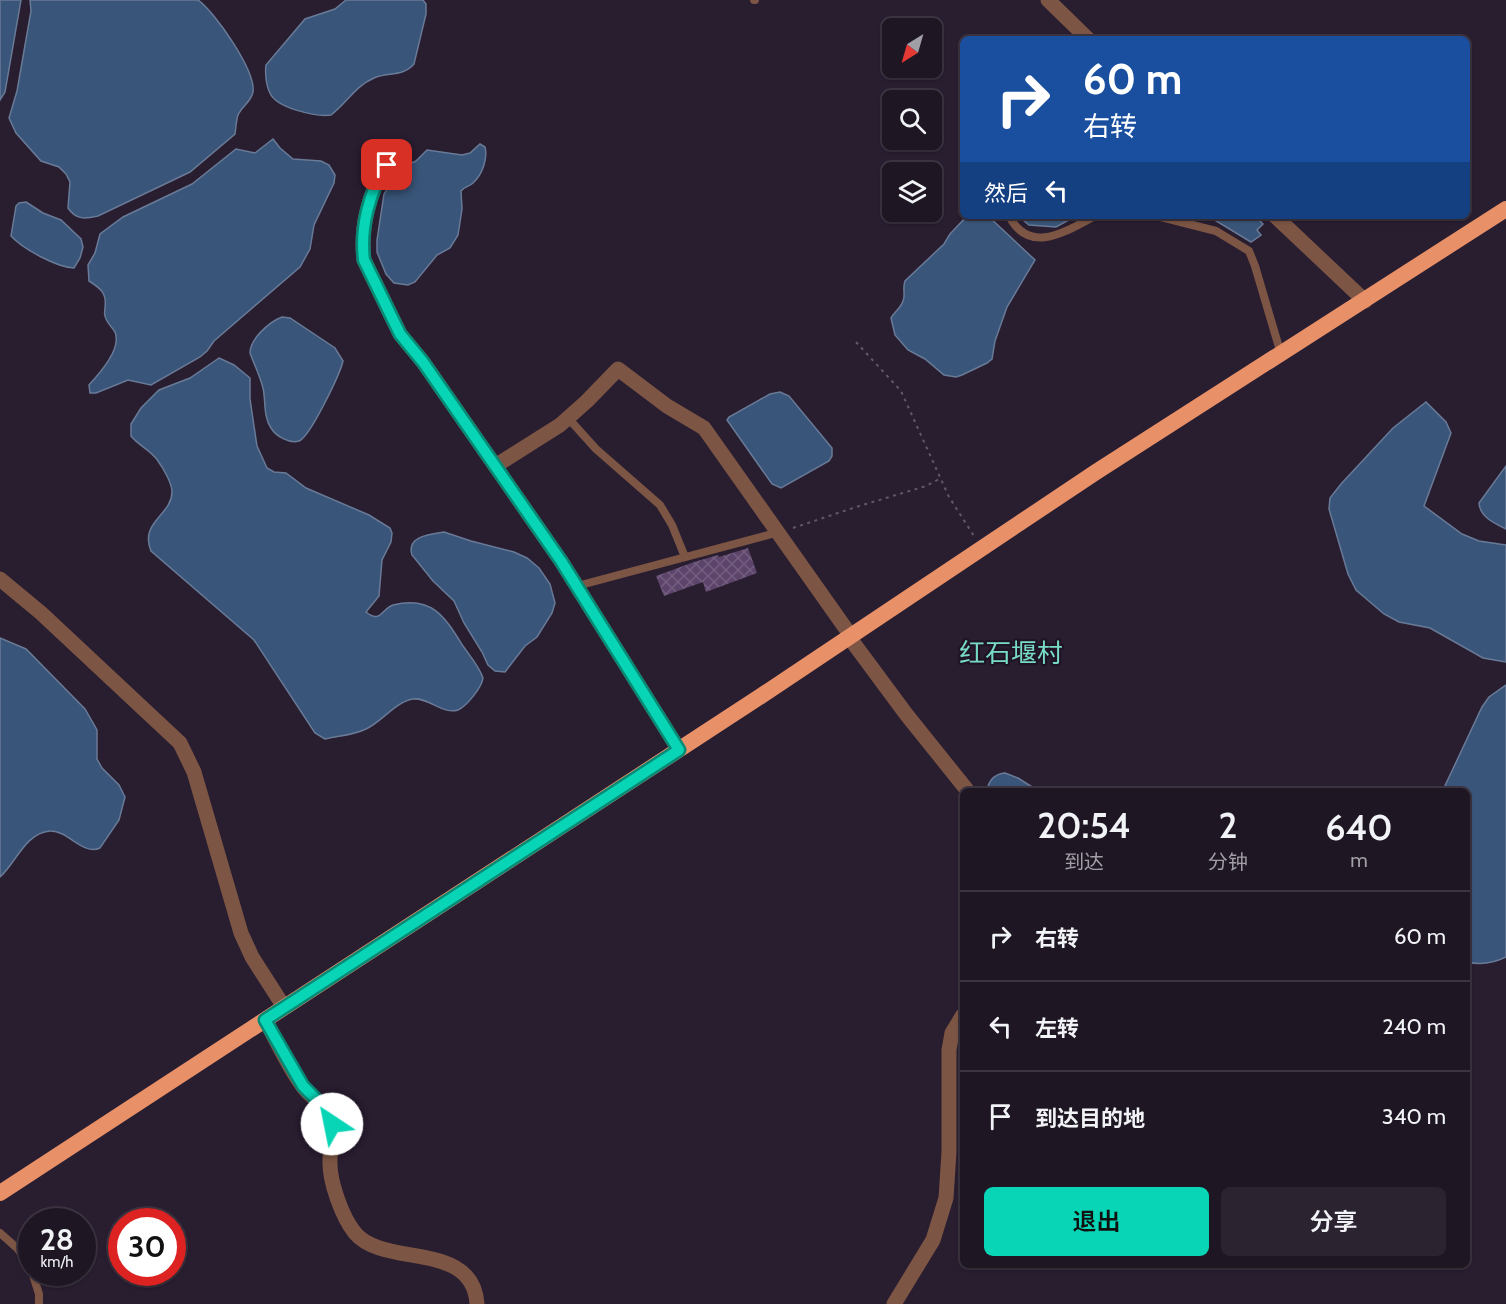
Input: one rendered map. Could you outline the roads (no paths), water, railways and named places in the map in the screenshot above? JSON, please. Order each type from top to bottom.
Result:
[{"type":"highway","points":[[0,1193],[679,750],[1096,472],[1506,209]]},
{"type":"street","points":[[1048,0],[1083,36]]},
{"type":"street","points":[[387,165],[376,183],[363,233],[364,260],[400,334],[423,362],[577,586],[679,750]]},
{"type":"street","points":[[1278,219],[1365,301]]},
{"type":"street","points":[[495,466],[568,418],[618,369],[667,406],[704,428],[850,637],[906,714],[965,788]]},
{"type":"street","points":[[0,579],[180,743],[194,772],[241,933],[252,957],[284,1008]]},
{"type":"street","points":[[265,1020],[303,1086],[327,1110],[330,1117],[333,1133],[330,1157],[331,1180],[348,1222],[356,1234],[368,1244],[377,1247],[448,1264],[470,1281],[477,1304]]},
{"type":"street","points":[[894,1304],[933,1240],[946,1198],[949,1152],[949,1050],[952,1033],[960,1021]]},
{"type":"lane","points":[[1011,219],[1021,232],[1039,238],[1067,231],[1089,219]]},
{"type":"lane","points":[[1169,219],[1216,231],[1249,252],[1256,266],[1281,354]]},
{"type":"lane","points":[[568,418],[596,449],[660,505],[672,525],[685,557]]},
{"type":"lane","points":[[577,586],[776,533]]},
{"type":"lane","points":[[0,1233],[18,1249]]},
{"type":"lane","points":[[37,1286],[39,1304]]},
{"type":"water","points":[[0,0],[21,0],[5,92],[0,100]]},
{"type":"water","points":[[30,0],[198,0],[224,29],[248,70],[252,83],[252,95],[238,115],[235,134],[190,172],[98,216],[85,218],[74,215],[68,208],[70,182],[66,174],[59,167],[41,161],[16,133],[9,118],[17,91],[31,11]]},
{"type":"water","points":[[346,0],[423,0],[426,4],[426,14],[414,64],[405,71],[367,81],[331,115],[307,113],[280,103],[269,90],[266,65],[305,19],[335,9]]},
{"type":"water","points":[[273,139],[293,159],[321,161],[329,165],[335,175],[334,183],[314,225],[310,249],[300,267],[214,341],[200,357],[151,385],[128,380],[96,393],[90,393],[89,385],[108,361],[116,339],[115,332],[106,318],[104,294],[89,281],[88,265],[95,253],[100,234],[123,217],[192,184],[236,149],[255,153]]},
{"type":"water","points":[[480,144],[485,147],[484,166],[476,180],[461,191],[462,209],[458,235],[450,248],[437,255],[415,282],[408,285],[394,283],[386,274],[377,252],[384,194],[399,171],[416,161],[427,150],[462,155],[470,153]]},
{"type":"water","points":[[26,202],[43,213],[61,220],[81,239],[83,247],[74,268],[40,256],[11,236],[16,206]]},
{"type":"water","points":[[964,219],[991,219],[1035,260],[1007,307],[995,341],[992,359],[956,377],[944,375],[925,359],[908,350],[895,335],[891,318],[903,301],[905,281],[944,244]]},
{"type":"water","points":[[1022,219],[1071,219],[1056,227],[1029,225]]},
{"type":"water","points":[[1213,219],[1258,219],[1263,224],[1257,230],[1261,235],[1251,242]]},
{"type":"water","points":[[282,317],[290,318],[335,348],[343,361],[331,391],[310,429],[304,437],[295,442],[279,436],[268,423],[263,388],[250,353],[253,342],[261,332]]},
{"type":"water","points":[[219,358],[234,365],[250,378],[250,399],[257,446],[267,468],[274,472],[286,473],[306,488],[369,515],[390,528],[391,542],[382,560],[379,596],[366,612],[375,617],[393,605],[418,603],[428,606],[443,618],[477,665],[483,678],[477,691],[462,708],[452,711],[413,699],[400,704],[366,729],[325,739],[315,733],[254,640],[151,551],[148,541],[149,533],[171,500],[172,488],[155,457],[131,436],[131,424],[141,408],[159,390],[190,378]]},
{"type":"water","points":[[780,392],[789,396],[832,448],[829,461],[781,488],[772,484],[727,420],[770,394]]},
{"type":"water","points":[[1426,402],[1446,422],[1451,433],[1424,506],[1462,534],[1479,541],[1506,545],[1506,662],[1483,658],[1430,628],[1399,622],[1384,614],[1356,590],[1348,574],[1329,509],[1330,498],[1393,428]]},
{"type":"water","points":[[1506,466],[1506,529],[1485,516],[1479,503]]},
{"type":"water","points":[[444,532],[514,552],[527,558],[539,568],[550,584],[555,603],[552,613],[537,637],[525,646],[505,672],[495,671],[488,665],[454,601],[433,581],[412,555],[411,549],[416,540]]},
{"type":"water","points":[[0,638],[26,649],[85,709],[97,730],[97,759],[102,768],[119,785],[125,797],[119,820],[100,848],[88,849],[57,832],[41,833],[27,843],[0,877]]},
{"type":"water","points":[[1506,685],[1506,957],[1487,963],[1472,963],[1470,963],[1470,788],[1444,788],[1482,707],[1489,697]]},
{"type":"water","points":[[1005,773],[1034,788],[988,788],[993,778]]},
{"type":"district","name":"红石堰村","points":[[1011,653]]}]
